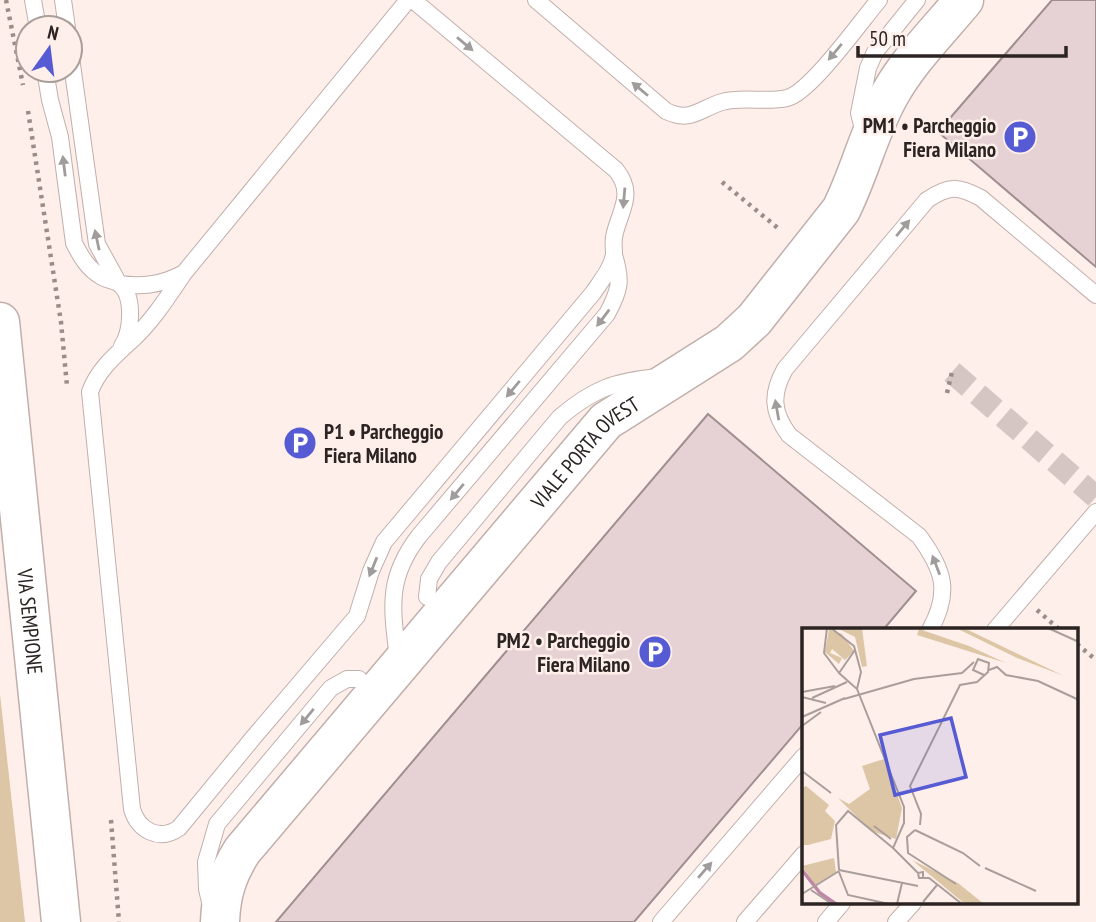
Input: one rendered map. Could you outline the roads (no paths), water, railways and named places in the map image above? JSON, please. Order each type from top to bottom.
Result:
[{"type":"street","name":"VIALE PORTA OVEST","points":[[218,922],[224,886],[242,851],[606,421],[729,343],[754,320],[841,210],[851,190],[867,142],[891,93],[964,0]]},
{"type":"street","name":"VIA SEMPIONE","points":[[0,329],[61,922]]},
{"type":"lane","points":[[399,666],[392,592],[401,562],[419,536],[607,314],[619,290],[614,238],[626,199],[623,178],[616,170],[410,0],[184,273],[160,308],[134,338],[121,348],[94,382],[90,393],[91,413],[132,808],[139,825],[164,835],[179,828],[358,616],[371,571],[384,542],[577,314],[610,266],[614,255]]},
{"type":"lane","points":[[536,0],[666,111],[686,117],[723,102],[777,100],[797,95],[879,0]]},
{"type":"lane","points":[[867,142],[859,113],[868,68],[874,52],[917,0]]},
{"type":"lane","points":[[47,84],[60,137],[74,243],[81,258],[101,276],[119,284],[157,284],[184,273]]},
{"type":"lane","points":[[75,84],[96,244],[126,296],[131,313],[130,328],[121,348]]},
{"type":"lane","points":[[931,628],[941,611],[943,583],[935,558],[919,536],[789,435],[779,421],[775,403],[776,386],[785,369],[927,200],[942,189],[965,190],[981,198],[1096,295]]},
{"type":"lane","points":[[427,597],[429,579],[439,562],[560,417],[580,400],[602,388],[626,380],[674,376]]},
{"type":"lane","points":[[997,628],[1096,512]]},
{"type":"lane","points":[[218,922],[206,889],[205,873],[217,824],[331,688],[347,680],[359,678]]},
{"type":"lane","points":[[661,922],[802,758]]},
{"type":"lane","points":[[745,922],[802,856]]},
{"type":"lane","points":[[826,922],[841,904]]},
{"type":"lane","points":[[896,922],[912,904]]},
{"type":"tunnel","points":[[952,372],[1096,497]]},
{"type":"place","name":"PM1 • Parcheggio Fiera Milano","points":[[1020,137]]},
{"type":"place","name":"P1 • Parcheggio Fiera Milano","points":[[300,443]]},
{"type":"place","name":"PM2 • Parcheggio Fiera Milano","points":[[655,652]]}]
